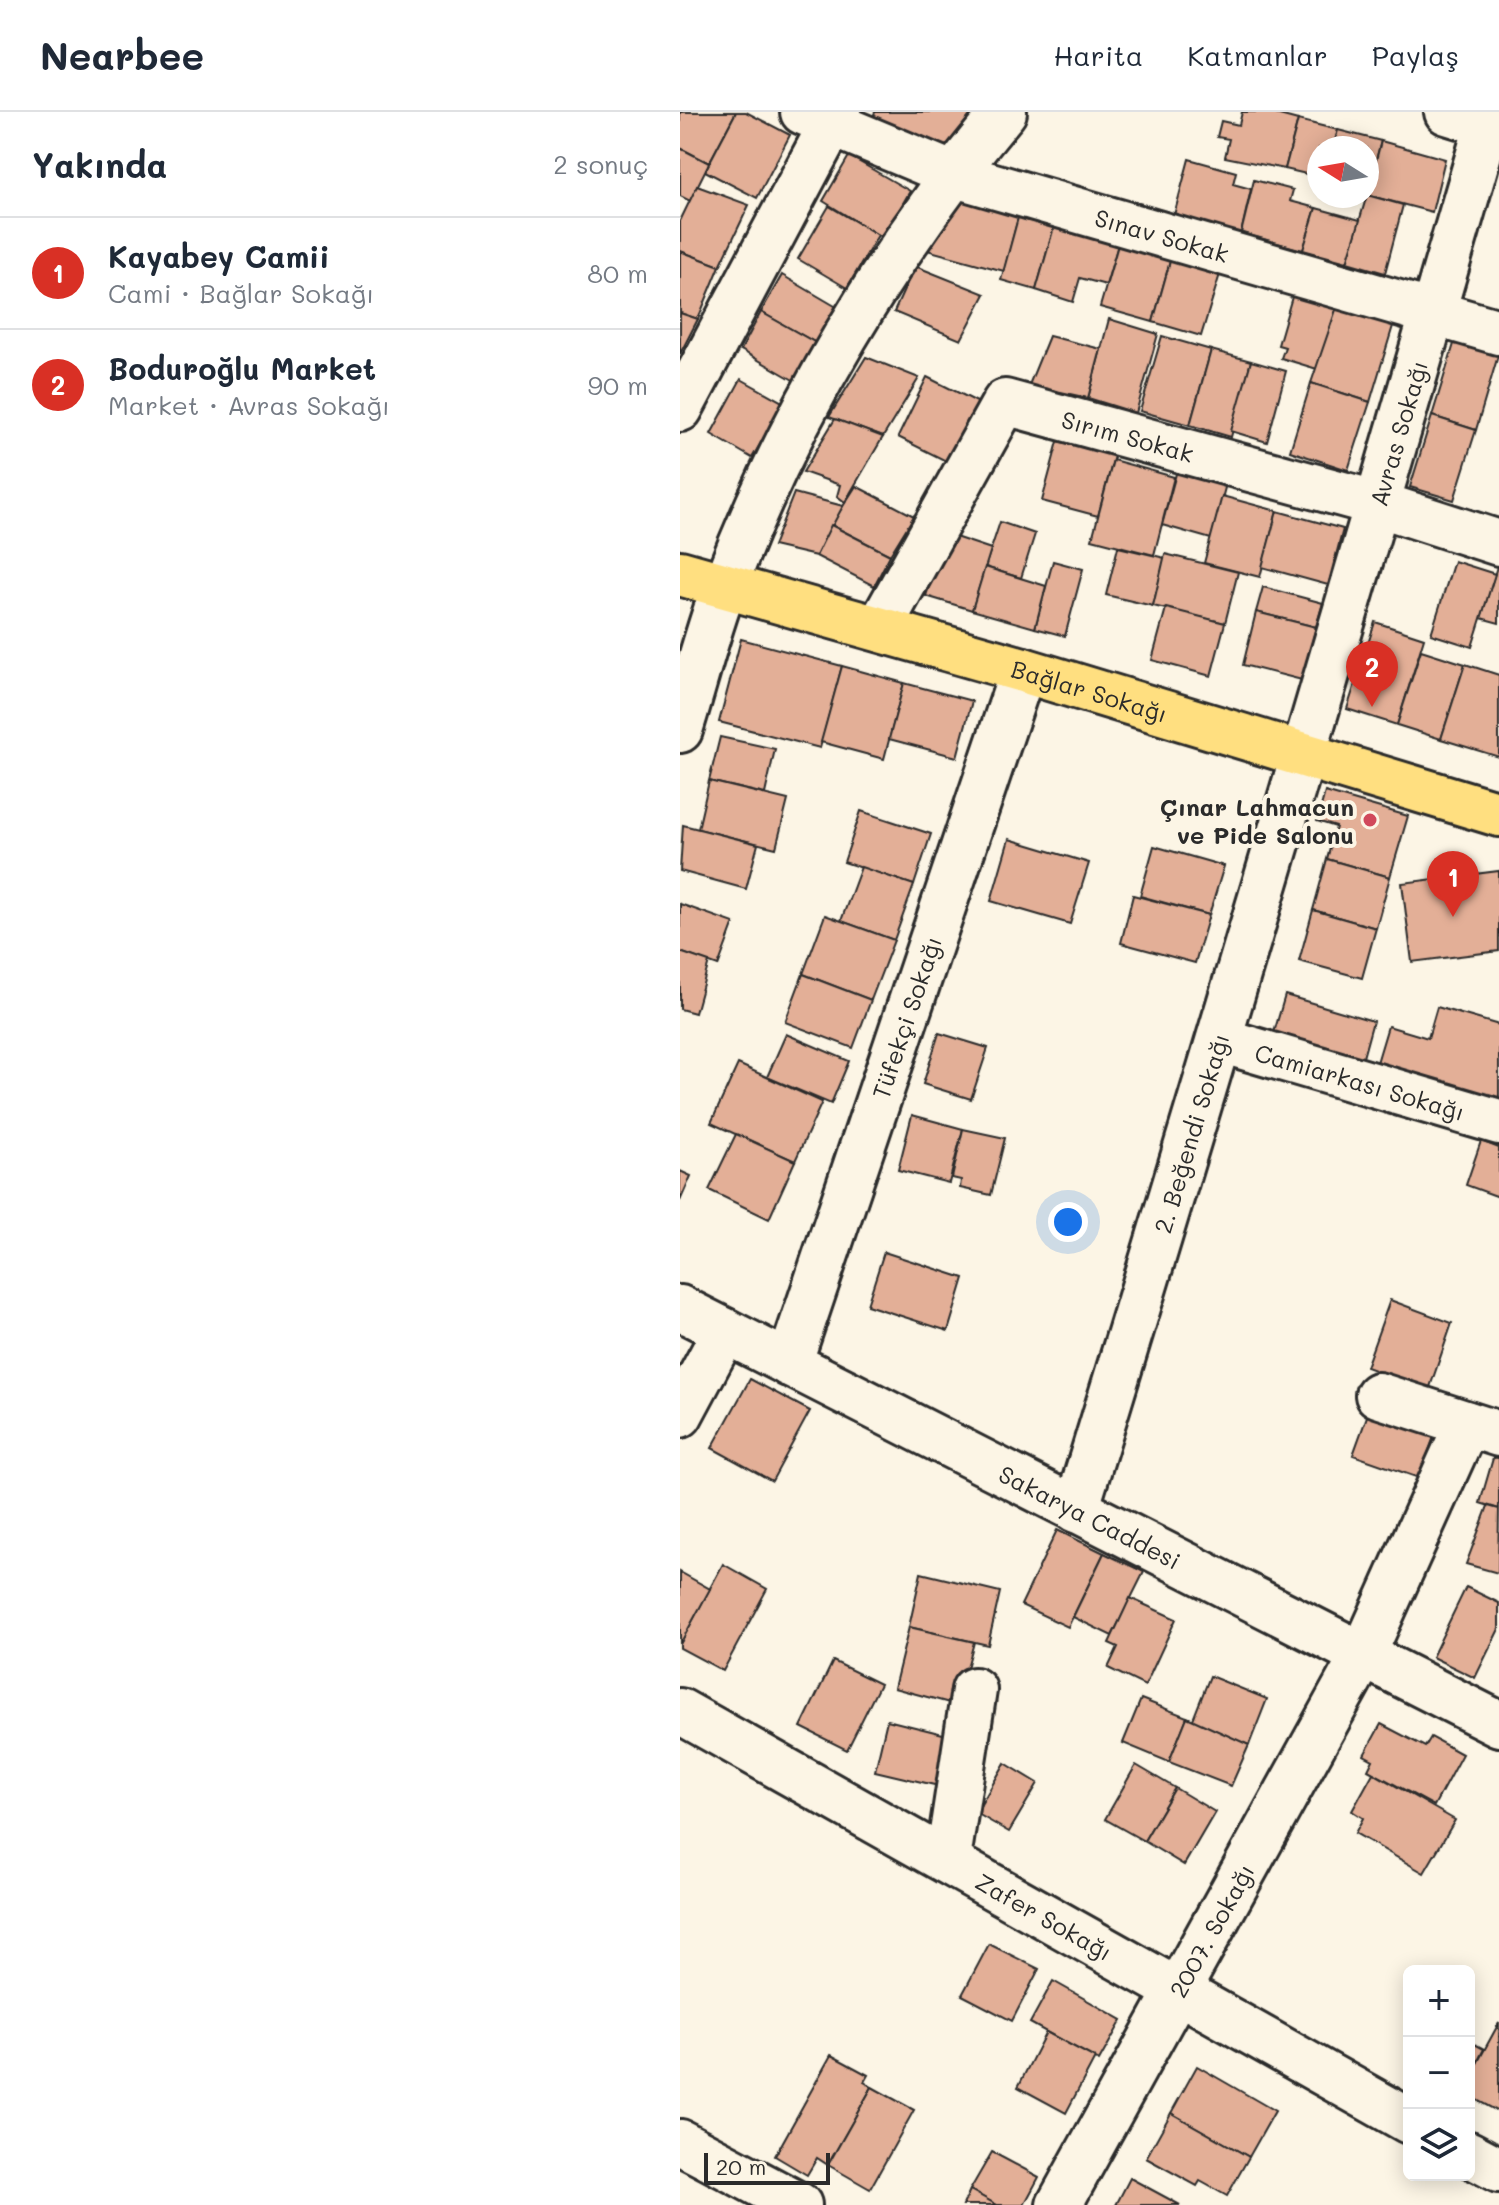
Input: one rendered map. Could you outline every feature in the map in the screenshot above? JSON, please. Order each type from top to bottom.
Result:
[{"type":"main road","name":"Bağlar Sokağı","points":[[680,573],[1023,670],[1499,814]]},
{"type":"street","points":[[680,730],[725,585],[810,394],[952,174],[1004,112]]},
{"type":"street","points":[[680,409],[824,117]]},
{"type":"street","name":"Sınav Sokak","points":[[824,117],[952,174],[1499,332]]},
{"type":"street","name":"Avras Sokağı","points":[[1305,755],[1375,503],[1433,312],[1481,119]]},
{"type":"street","name":"Sırım Sokak","points":[[879,628],[1005,402],[1375,503],[1499,543]]},
{"type":"street","name":"Tüfekçi Sokağı","points":[[789,1364],[1023,670]]},
{"type":"street","name":"2. Beğendi Sokağı","points":[[1076,1510],[1305,755]]},
{"type":"street","name":"Camiarkası Sokağı","points":[[1220,1040],[1499,1122]]},
{"type":"street","name":"Sakarya Caddesi","points":[[680,1308],[1499,1724]]},
{"type":"street","points":[[680,1415],[725,1331]]},
{"type":"street","points":[[1378,1395],[1483,1429]]},
{"type":"street","name":"2007. Sokağı","points":[[1059,2205],[1362,1657],[1483,1429]]},
{"type":"street","points":[[948,1859],[974,1690]]},
{"type":"street","name":"Zafer Sokağı","points":[[680,1711],[948,1859],[1176,1993],[1403,2118]]},
{"type":"street","points":[[680,2142],[799,2205]]},
{"type":"street","points":[[1475,2157],[1499,2170]]},
{"type":"building","points":[[680,112],[736,112],[709,163],[680,148]]},
{"type":"building","points":[[736,112],[746,112],[790,135],[757,198],[705,171]]},
{"type":"building","points":[[875,112],[986,112],[951,153],[870,124]]},
{"type":"building","points":[[1242,112],[1268,112],[1298,120],[1285,169],[1225,157],[1229,139],[1217,137],[1221,121],[1239,125]]},
{"type":"building","points":[[1298,120],[1338,130],[1336,136],[1307,136],[1307,174],[1285,169]]},
{"type":"building","points":[[1338,130],[1361,136],[1336,136]]},
{"type":"building","points":[[1381,141],[1445,159],[1432,212],[1379,198]]},
{"type":"building","points":[[680,148],[709,163],[690,201],[680,196]]},
{"type":"building","points":[[849,156],[910,191],[883,238],[823,201]]},
{"type":"building","points":[[1189,159],[1236,172],[1233,184],[1251,189],[1241,233],[1174,215]]},
{"type":"building","points":[[1254,180],[1293,190],[1290,201],[1316,208],[1303,250],[1241,233]]},
{"type":"building","points":[[697,186],[749,205],[720,266],[680,251],[680,221]]},
{"type":"building","points":[[966,187],[1022,203],[1004,271],[923,249]]},
{"type":"building","points":[[1379,198],[1403,205],[1385,273],[1347,262],[1363,208],[1379,208]]},
{"type":"building","points":[[1022,203],[1058,213],[1036,290],[1001,280]]},
{"type":"building","points":[[829,206],[878,235],[847,288],[798,259]]},
{"type":"building","points":[[1316,208],[1360,220],[1347,262],[1303,250]]},
{"type":"building","points":[[1058,213],[1122,231],[1106,285],[1080,278],[1073,302],[1036,290]]},
{"type":"building","points":[[1122,231],[1174,247],[1153,322],[1100,307]]},
{"type":"building","points":[[1174,247],[1224,261],[1201,336],[1153,322]]},
{"type":"building","points":[[680,251],[720,266],[698,319],[680,313]]},
{"type":"building","points":[[915,266],[985,294],[961,340],[894,312]]},
{"type":"building","points":[[782,275],[840,309],[816,343],[761,312]]},
{"type":"building","points":[[1296,283],[1340,298],[1317,369],[1281,358],[1285,347],[1278,345]]},
{"type":"building","points":[[1340,298],[1396,316],[1370,402],[1311,383]]},
{"type":"building","points":[[761,312],[816,343],[795,381],[741,350]]},
{"type":"building","points":[[680,313],[698,319],[680,354]]},
{"type":"building","points":[[1109,319],[1158,334],[1136,413],[1088,398]]},
{"type":"building","points":[[1457,334],[1499,352],[1476,430],[1432,416]]},
{"type":"building","points":[[1049,336],[1101,349],[1088,398],[1029,385]]},
{"type":"building","points":[[1162,336],[1211,350],[1190,425],[1140,411]]},
{"type":"building","points":[[1211,350],[1251,361],[1231,437],[1190,425]]},
{"type":"building","points":[[866,357],[919,378],[883,437],[829,417]]},
{"type":"building","points":[[1251,361],[1286,371],[1267,442],[1231,431]]},
{"type":"building","points":[[927,377],[979,403],[950,463],[898,437]]},
{"type":"building","points":[[741,379],[784,403],[752,458],[711,434]]},
{"type":"building","points":[[1311,383],[1370,402],[1348,470],[1290,451]]},
{"type":"building","points":[[1432,416],[1476,430],[1454,500],[1410,487]]},
{"type":"building","points":[[835,419],[883,437],[845,502],[837,496],[840,485],[803,472]]},
{"type":"building","points":[[1060,434],[1116,448],[1098,516],[1042,501]]},
{"type":"building","points":[[1180,459],[1229,473],[1211,539],[1162,525]]},
{"type":"building","points":[[1113,460],[1174,477],[1154,555],[1092,539]]},
{"type":"building","points":[[856,486],[914,516],[890,555],[831,525]]},
{"type":"building","points":[[794,493],[843,506],[816,556],[773,546]]},
{"type":"building","points":[[1222,496],[1277,511],[1260,577],[1204,563]]},
{"type":"building","points":[[1277,511],[1343,529],[1328,585],[1262,567]]},
{"type":"building","points":[[1000,522],[1035,534],[1021,578],[985,567]]},
{"type":"building","points":[[831,525],[890,555],[874,586],[816,556]]},
{"type":"building","points":[[946,534],[991,549],[972,610],[926,596]]},
{"type":"building","points":[[1118,547],[1165,558],[1153,606],[1106,595]]},
{"type":"building","points":[[1165,554],[1238,572],[1225,623],[1153,606]]},
{"type":"building","points":[[1499,560],[1499,623],[1481,618]]},
{"type":"building","points":[[1053,561],[1083,569],[1065,636],[1035,628]]},
{"type":"building","points":[[1454,561],[1495,574],[1472,647],[1431,634]]},
{"type":"building","points":[[985,567],[1046,586],[1035,628],[972,610]]},
{"type":"building","points":[[1263,587],[1323,603],[1316,627],[1256,612]]},
{"type":"building","points":[[1166,608],[1225,623],[1211,676],[1152,660]]},
{"type":"building","points":[[1256,612],[1316,627],[1302,680],[1243,665]]},
{"type":"building","points":[[1375,622],[1424,638],[1397,725],[1347,709]]},
{"type":"building","points":[[741,639],[842,666],[820,748],[719,722]]},
{"type":"building","points":[[1421,650],[1465,664],[1441,739],[1397,725]]},
{"type":"building","points":[[1465,664],[1499,675],[1499,757],[1441,739]]},
{"type":"building","points":[[842,666],[904,683],[884,759],[821,742]]},
{"type":"building","points":[[904,683],[972,701],[957,757],[889,739]]},
{"type":"building","points":[[720,737],[775,749],[765,794],[709,781]]},
{"type":"building","points":[[709,781],[788,800],[776,848],[698,829]]},
{"type":"building","points":[[1325,792],[1408,816],[1390,877],[1327,859],[1336,827],[1317,821]]},
{"type":"building","points":[[861,811],[931,834],[914,885],[844,862]]},
{"type":"building","points":[[683,825],[758,844],[746,889],[680,871]]},
{"type":"building","points":[[1009,839],[1089,863],[1070,924],[991,901]]},
{"type":"building","points":[[1154,846],[1224,866],[1209,915],[1140,896]]},
{"type":"building","points":[[1327,859],[1390,877],[1376,928],[1313,910]]},
{"type":"building","points":[[861,867],[914,885],[894,940],[841,921]]},
{"type":"building","points":[[1499,871],[1499,951],[1412,962],[1402,883]]},
{"type":"building","points":[[1133,895],[1209,915],[1195,963],[1121,943]]},
{"type":"building","points":[[680,904],[734,923],[718,966],[680,952]]},
{"type":"building","points":[[1313,910],[1376,928],[1362,978],[1299,961]]},
{"type":"building","points":[[825,915],[894,940],[871,1000],[803,974]]},
{"type":"building","points":[[680,952],[709,962],[695,1013],[680,1009]]},
{"type":"building","points":[[803,974],[871,1000],[853,1048],[785,1022]]},
{"type":"building","points":[[1285,995],[1373,1021],[1362,1061],[1273,1036]]},
{"type":"building","points":[[1437,1007],[1499,1025],[1499,1102],[1376,1066],[1388,1026],[1428,1038]]},
{"type":"building","points":[[939,1033],[988,1048],[971,1099],[923,1084]]},
{"type":"building","points":[[786,1034],[849,1061],[831,1104],[767,1077]]},
{"type":"building","points":[[738,1064],[822,1102],[795,1161],[711,1123]]},
{"type":"building","points":[[912,1115],[963,1129],[949,1183],[898,1170]]},
{"type":"building","points":[[963,1129],[1005,1138],[991,1195],[960,1188],[961,1180],[952,1178]]},
{"type":"building","points":[[736,1134],[795,1161],[769,1219],[709,1190]]},
{"type":"building","points":[[1481,1141],[1499,1148],[1499,1197],[1466,1185]]},
{"type":"building","points":[[680,1171],[691,1176],[680,1201]]},
{"type":"building","points":[[884,1252],[964,1278],[948,1331],[867,1305]]},
{"type":"building","points":[[1390,1300],[1452,1323],[1429,1390],[1366,1367]]},
{"type":"building","points":[[750,1379],[810,1411],[772,1481],[712,1448]]},
{"type":"building","points":[[1370,1408],[1436,1431],[1419,1478],[1353,1455]]},
{"type":"building","points":[[1496,1448],[1499,1448],[1499,1509],[1480,1503]]},
{"type":"building","points":[[1488,1506],[1499,1509],[1498,1573],[1466,1564]]},
{"type":"building","points":[[1057,1530],[1104,1553],[1068,1627],[1021,1605]]},
{"type":"building","points":[[1104,1553],[1144,1572],[1112,1636],[1073,1617]]},
{"type":"building","points":[[723,1564],[767,1589],[723,1671],[680,1648],[680,1644]]},
{"type":"building","points":[[680,1572],[710,1589],[680,1644]]},
{"type":"building","points":[[921,1573],[1000,1592],[988,1645],[909,1627]]},
{"type":"building","points":[[1466,1587],[1499,1603],[1499,1629],[1475,1678],[1432,1657]]},
{"type":"building","points":[[1130,1598],[1176,1619],[1145,1686],[1108,1668],[1118,1647],[1109,1643]]},
{"type":"building","points":[[909,1627],[974,1642],[957,1705],[894,1688]]},
{"type":"building","points":[[833,1661],[880,1684],[847,1750],[801,1727]]},
{"type":"building","points":[[1210,1676],[1267,1699],[1249,1745],[1192,1722]]},
{"type":"building","points":[[1141,1699],[1187,1717],[1169,1762],[1123,1743]]},
{"type":"building","points":[[1187,1717],[1249,1745],[1231,1786],[1169,1762]]},
{"type":"building","points":[[887,1720],[955,1737],[943,1787],[875,1771]]},
{"type":"building","points":[[1381,1724],[1425,1747],[1431,1737],[1462,1754],[1434,1806],[1368,1770],[1373,1760],[1364,1755]]},
{"type":"building","points":[[1005,1763],[1038,1783],[1009,1832],[976,1813]]},
{"type":"building","points":[[1136,1765],[1175,1788],[1144,1841],[1105,1819]]},
{"type":"building","points":[[1373,1773],[1455,1820],[1424,1873],[1355,1833],[1363,1818],[1352,1811]]},
{"type":"building","points":[[1175,1788],[1215,1812],[1184,1865],[1144,1841]]},
{"type":"building","points":[[989,1944],[1039,1969],[1012,2021],[962,1995]]},
{"type":"building","points":[[1053,1981],[1122,2020],[1099,2061],[1030,2023]]},
{"type":"building","points":[[1499,2023],[1499,2112],[1475,2099],[1475,2067]]},
{"type":"building","points":[[1046,2032],[1095,2058],[1066,2113],[1018,2087]]},
{"type":"building","points":[[1475,2044],[1484,2049],[1475,2066]]},
{"type":"building","points":[[831,2055],[868,2075],[864,2082],[872,2087],[828,2165],[817,2158],[807,2175],[775,2156]]},
{"type":"building","points":[[1197,2066],[1275,2111],[1249,2157],[1171,2113]]},
{"type":"building","points":[[872,2087],[914,2110],[870,2189],[828,2165]]},
{"type":"building","points":[[1171,2113],[1249,2157],[1227,2196],[1200,2181],[1197,2186],[1146,2158]]},
{"type":"building","points":[[992,2152],[1039,2177],[1024,2205],[997,2205],[970,2190]]},
{"type":"building","points":[[1130,2178],[1180,2205],[1116,2205]]},
{"type":"building","points":[[970,2190],[997,2205],[963,2205]]},
{"type":"place","name":"Boduroğlu Market","points":[[1372,707]]},
{"type":"place","name":"Çınar Lahmacun ve Pide Salonu","points":[[1370,820]]},
{"type":"place","name":"Kayabey Camii","points":[[1453,917]]}]
